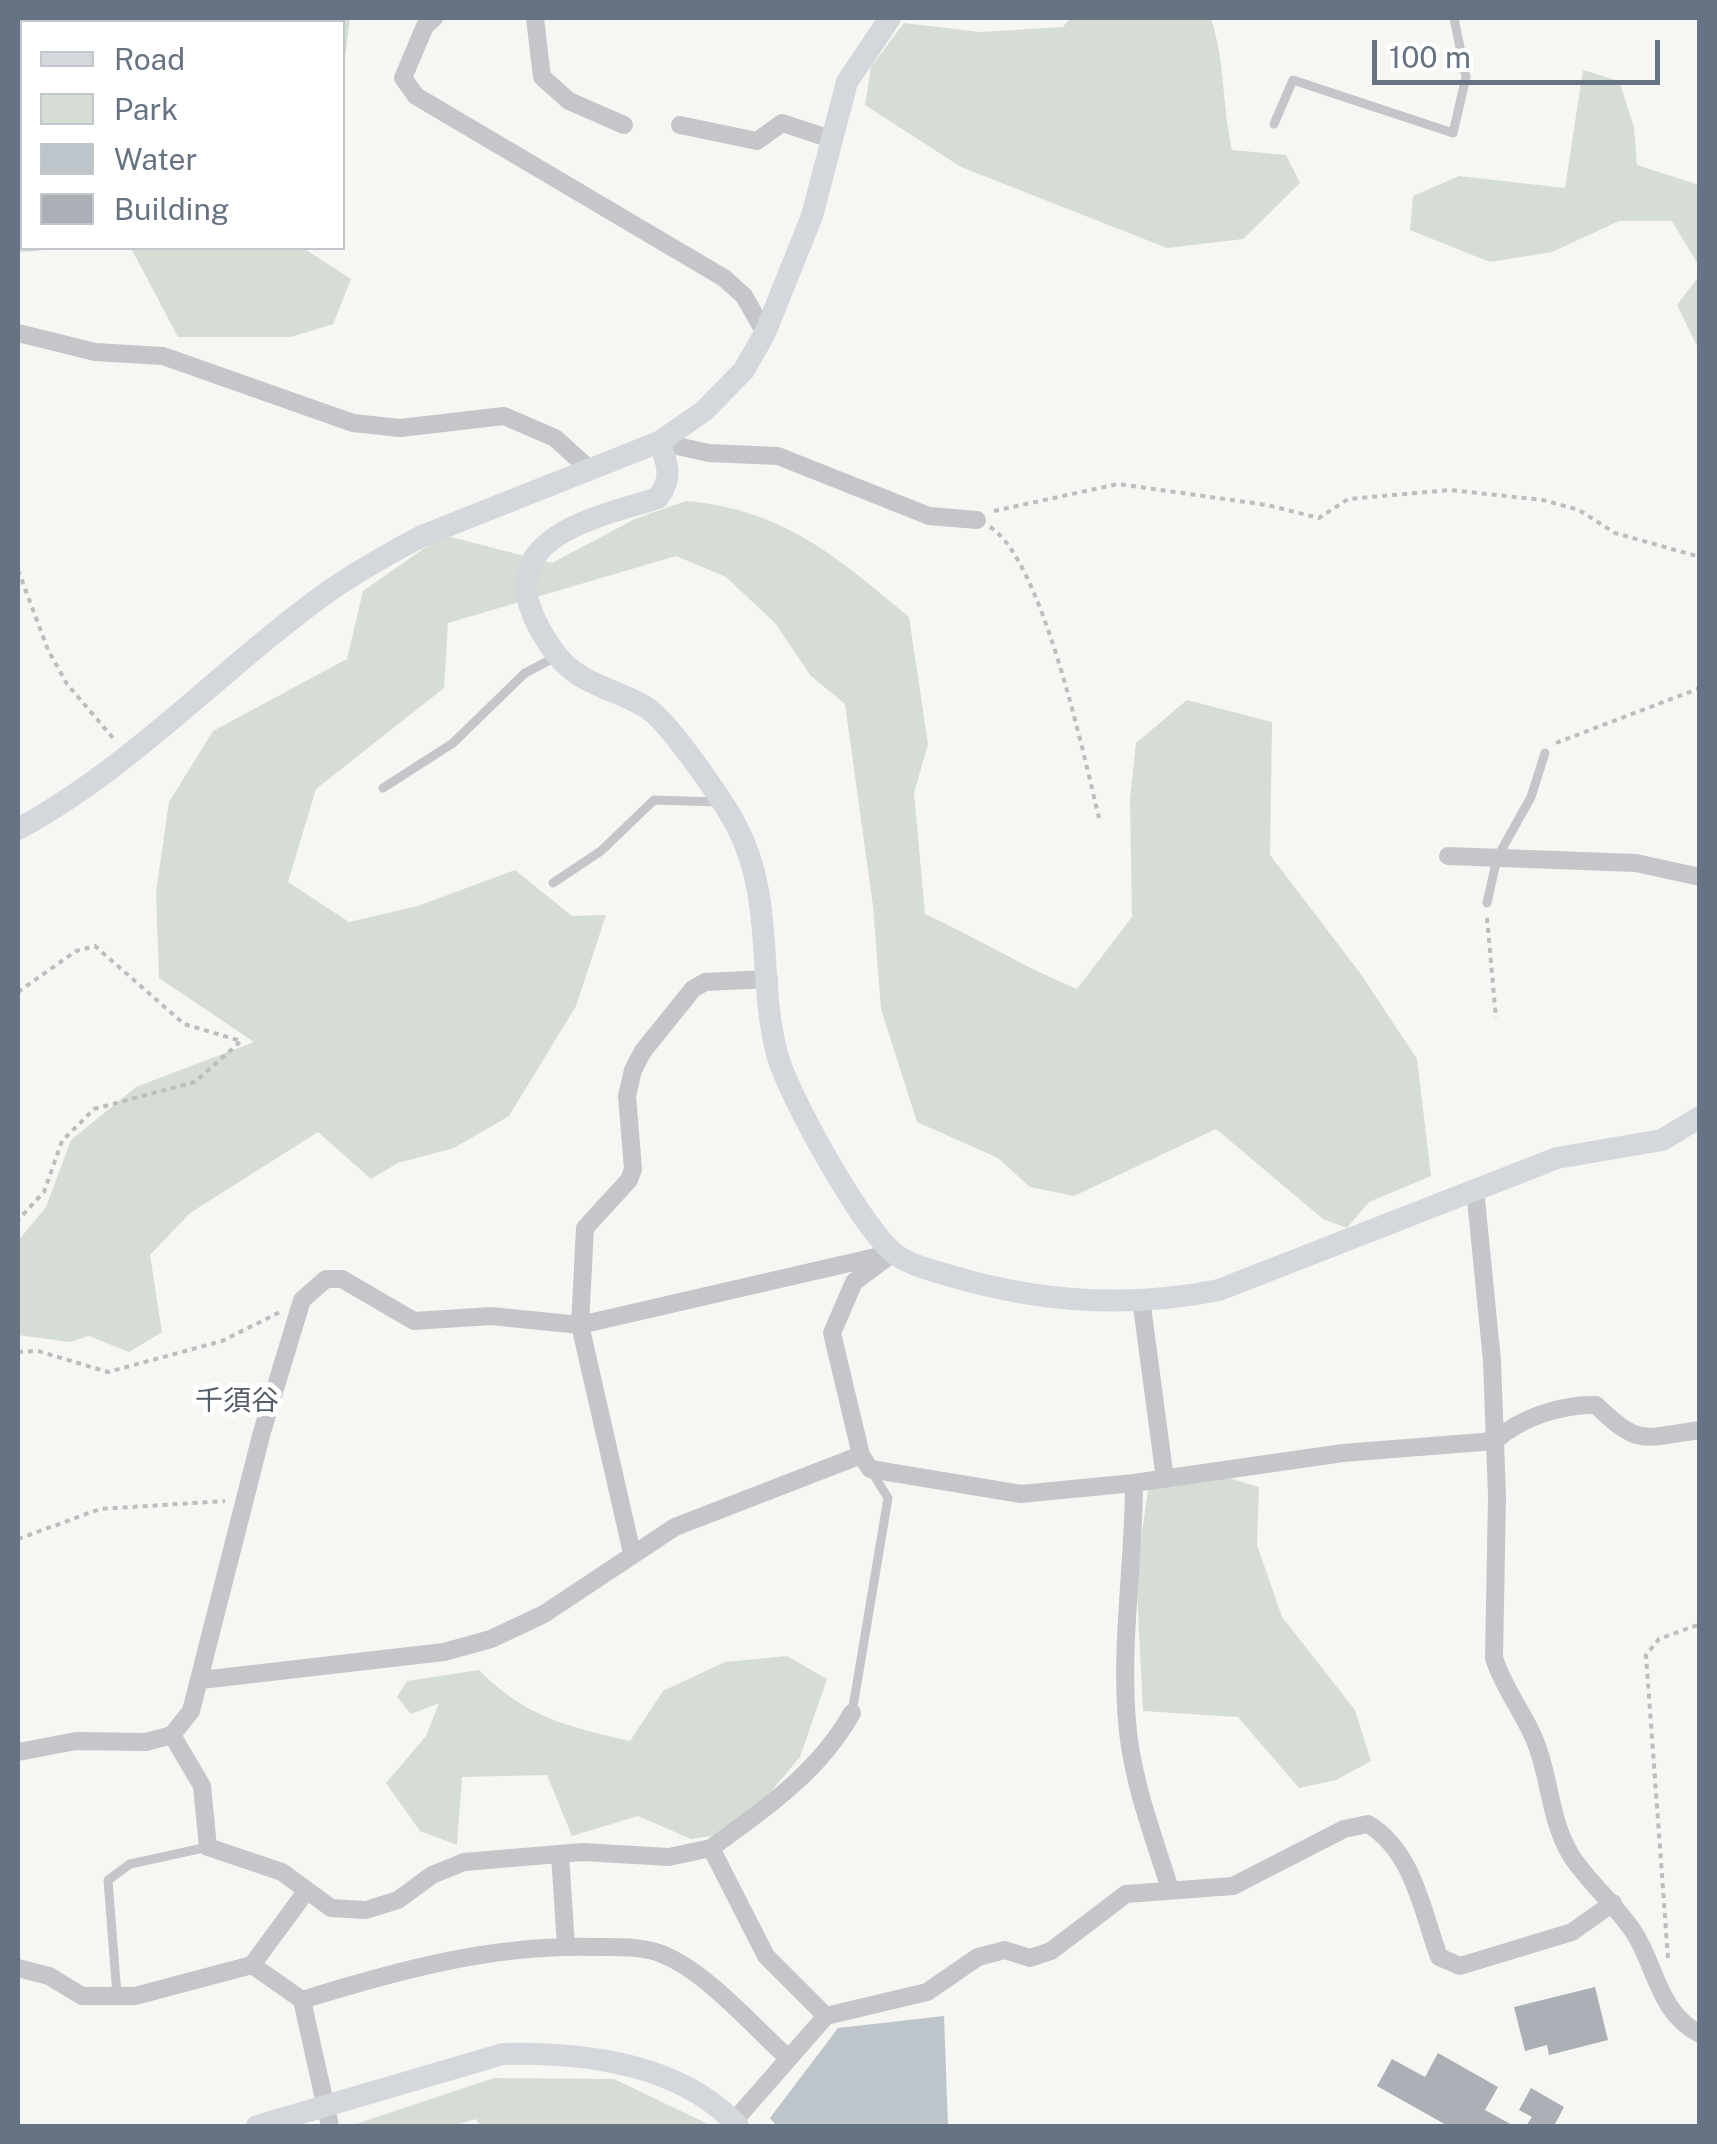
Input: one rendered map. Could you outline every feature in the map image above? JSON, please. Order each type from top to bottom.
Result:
[{"type":"street","points":[[434,18],[425,26],[402,78],[416,96],[724,278],[744,296],[765,333]]},
{"type":"street","points":[[534,18],[542,77],[569,101],[624,125]]},
{"type":"street","points":[[18,829],[127,755],[329,591],[422,536],[660,442],[704,411],[744,370],[765,333],[812,216],[846,82],[890,18]]},
{"type":"street","points":[[680,125],[757,141],[782,123],[831,139]]},
{"type":"street","points":[[18,333],[95,352],[163,356],[353,423],[400,428],[504,416],[556,438],[588,468]]},
{"type":"street","points":[[660,442],[709,453],[778,456],[929,516],[977,520]]},
{"type":"street","points":[[660,442],[669,467],[667,486],[658,498],[564,532],[542,548],[526,580],[529,606],[573,672],[650,710],[736,824],[755,871],[776,1052],[800,1114],[893,1253],[920,1266],[1008,1293],[1085,1300],[1141,1299],[1219,1290],[1557,1158],[1662,1140],[1700,1116]]},
{"type":"street","points":[[1448,856],[1636,863],[1700,877]]},
{"type":"street","points":[[632,1553],[580,1325],[585,1228],[628,1180],[633,1168],[627,1096],[632,1070],[692,989],[730,978],[770,979]]},
{"type":"street","points":[[1475,1189],[1484,1252],[1495,1441],[1494,1658],[1502,1682],[1540,1754],[1560,1836],[1637,1937],[1678,2021],[1700,2034]]},
{"type":"street","points":[[18,1752],[76,1741],[146,1742],[172,1735],[192,1710],[244,1500],[302,1300],[326,1279],[342,1280],[414,1321],[491,1316],[580,1325],[893,1253]]},
{"type":"street","points":[[866,1462],[832,1333],[854,1282],[893,1253]]},
{"type":"street","points":[[1141,1299],[1166,1479]]},
{"type":"street","points":[[201,1680],[444,1652],[491,1640],[544,1614],[632,1553],[676,1528],[866,1462],[1000,1493],[1134,1484],[1343,1452],[1495,1441],[1510,1426],[1576,1405],[1596,1405],[1625,1434],[1640,1439],[1700,1430]]},
{"type":"street","points":[[1134,1484],[1134,1543],[1126,1596],[1128,1728],[1134,1775],[1170,1890]]},
{"type":"street","points":[[172,1735],[202,1786],[208,1847],[282,1872],[305,1893],[331,1908],[366,1910],[398,1900],[432,1875],[464,1862],[560,1855],[669,1857],[711,1848],[806,1774],[834,1744],[852,1713]]},
{"type":"street","points":[[258,2126],[327,2117],[503,2054],[545,2053],[604,2058],[651,2072],[736,2124],[826,2016],[927,1992],[978,1957],[1005,1950],[1030,1958],[1051,1951],[1126,1894],[1233,1886],[1344,1828],[1368,1824],[1391,1838],[1403,1857],[1439,1958],[1447,1964],[1460,1966],[1572,1932],[1613,1903]]},
{"type":"street","points":[[711,1848],[766,1956],[826,2016]]},
{"type":"street","points":[[560,1855],[566,1946]]},
{"type":"street","points":[[18,1968],[49,1976],[82,1996],[117,1996],[252,1965],[305,1893]]},
{"type":"street","points":[[302,2000],[407,1968],[477,1954],[566,1946],[663,1954],[691,1971],[788,2058]]},
{"type":"street","points":[[252,1965],[302,2000],[327,2117]]},
{"type":"lane","points":[[1274,124],[1292,80],[1453,133],[1466,77],[1454,18]]},
{"type":"lane","points":[[383,788],[453,744],[525,673],[560,655]]},
{"type":"lane","points":[[1487,904],[1498,858],[1531,796],[1545,753]]},
{"type":"lane","points":[[553,884],[602,851],[654,800],[720,802]]},
{"type":"lane","points":[[852,1713],[888,1498],[866,1462]]},
{"type":"lane","points":[[117,1996],[108,1880],[130,1864],[208,1847]]},
{"type":"path","points":[[1099,818],[1070,699],[1026,574],[996,531],[977,520],[991,511],[1118,484],[1268,505],[1319,518],[1348,499],[1450,490],[1561,505],[1579,510],[1615,534],[1700,557]]},
{"type":"path","points":[[18,570],[48,650],[67,684],[127,755]]},
{"type":"path","points":[[1545,753],[1558,742],[1700,688]]},
{"type":"path","points":[[1487,904],[1496,1018]]},
{"type":"path","points":[[18,992],[76,951],[94,946],[184,1024],[241,1041],[196,1082],[94,1110],[62,1141],[44,1192],[18,1220]]},
{"type":"path","points":[[18,1352],[38,1351],[108,1372],[222,1341],[302,1300]]},
{"type":"path","points":[[18,1538],[100,1509],[244,1500]]},
{"type":"path","points":[[1657,1983],[1668,1972],[1646,1655],[1659,1639],[1700,1624]]},
{"type":"green space","points":[[350,18],[345,58],[345,20],[147,20]]},
{"type":"green space","points":[[1070,18],[1211,18],[1232,150],[1286,155],[1300,183],[1243,239],[1167,248],[961,167],[865,105],[871,67],[904,23],[980,32],[1063,27]]},
{"type":"green space","points":[[1583,70],[1619,81],[1634,127],[1637,165],[1699,185],[1699,266],[1672,221],[1619,221],[1552,252],[1490,262],[1410,230],[1413,196],[1459,176],[1565,188]]},
{"type":"green space","points":[[18,100],[20,250],[42,251],[18,252]]},
{"type":"green space","points":[[132,250],[306,250],[351,279],[333,324],[291,337],[178,337]]},
{"type":"green space","points":[[1699,276],[1699,350],[1677,305]]},
{"type":"green space","points":[[686,501],[752,514],[807,540],[909,617],[928,744],[914,793],[925,914],[1077,989],[1132,917],[1130,800],[1136,743],[1187,700],[1272,722],[1270,855],[1360,973],[1417,1059],[1431,1176],[1369,1202],[1347,1228],[1323,1219],[1216,1129],[1074,1196],[1030,1187],[998,1158],[917,1122],[881,1009],[873,906],[845,704],[811,676],[775,623],[726,577],[676,556],[448,623],[444,688],[316,789],[288,882],[349,922],[418,906],[515,870],[572,916],[606,915],[576,1006],[509,1116],[454,1148],[398,1163],[371,1179],[318,1132],[190,1213],[150,1255],[162,1332],[129,1352],[89,1336],[70,1342],[18,1335],[18,1241],[46,1207],[71,1140],[136,1087],[254,1042],[159,978],[156,892],[169,802],[213,731],[347,659],[363,591],[443,535],[552,563],[635,519]]},
{"type":"green space","points":[[1219,1475],[1259,1487],[1257,1545],[1282,1617],[1355,1710],[1371,1761],[1336,1780],[1299,1788],[1238,1717],[1143,1711],[1136,1572],[1149,1484]]},
{"type":"green space","points":[[787,1656],[827,1679],[800,1757],[737,1832],[691,1839],[638,1816],[572,1836],[547,1775],[462,1777],[457,1845],[420,1831],[386,1783],[426,1736],[439,1703],[411,1714],[397,1697],[407,1681],[479,1670],[513,1699],[548,1718],[630,1741],[663,1691],[725,1662]]},
{"type":"green space","points":[[494,2078],[614,2079],[712,2126],[480,2126],[476,2119],[453,2126],[350,2126]]},
{"type":"water","points":[[944,2016],[948,2126],[777,2126],[770,2118],[838,2028]]},
{"type":"building","points":[[1595,1987],[1608,2040],[1549,2055],[1547,2045],[1525,2051],[1514,2007]]},
{"type":"building","points":[[1438,2053],[1498,2087],[1485,2110],[1514,2126],[1448,2126],[1377,2086],[1392,2059],[1425,2077]]},
{"type":"building","points":[[1531,2088],[1564,2107],[1554,2126],[1526,2126],[1532,2117],[1519,2110]]},
{"type":"district","name":"千須谷","points":[[237,1401]]}]
